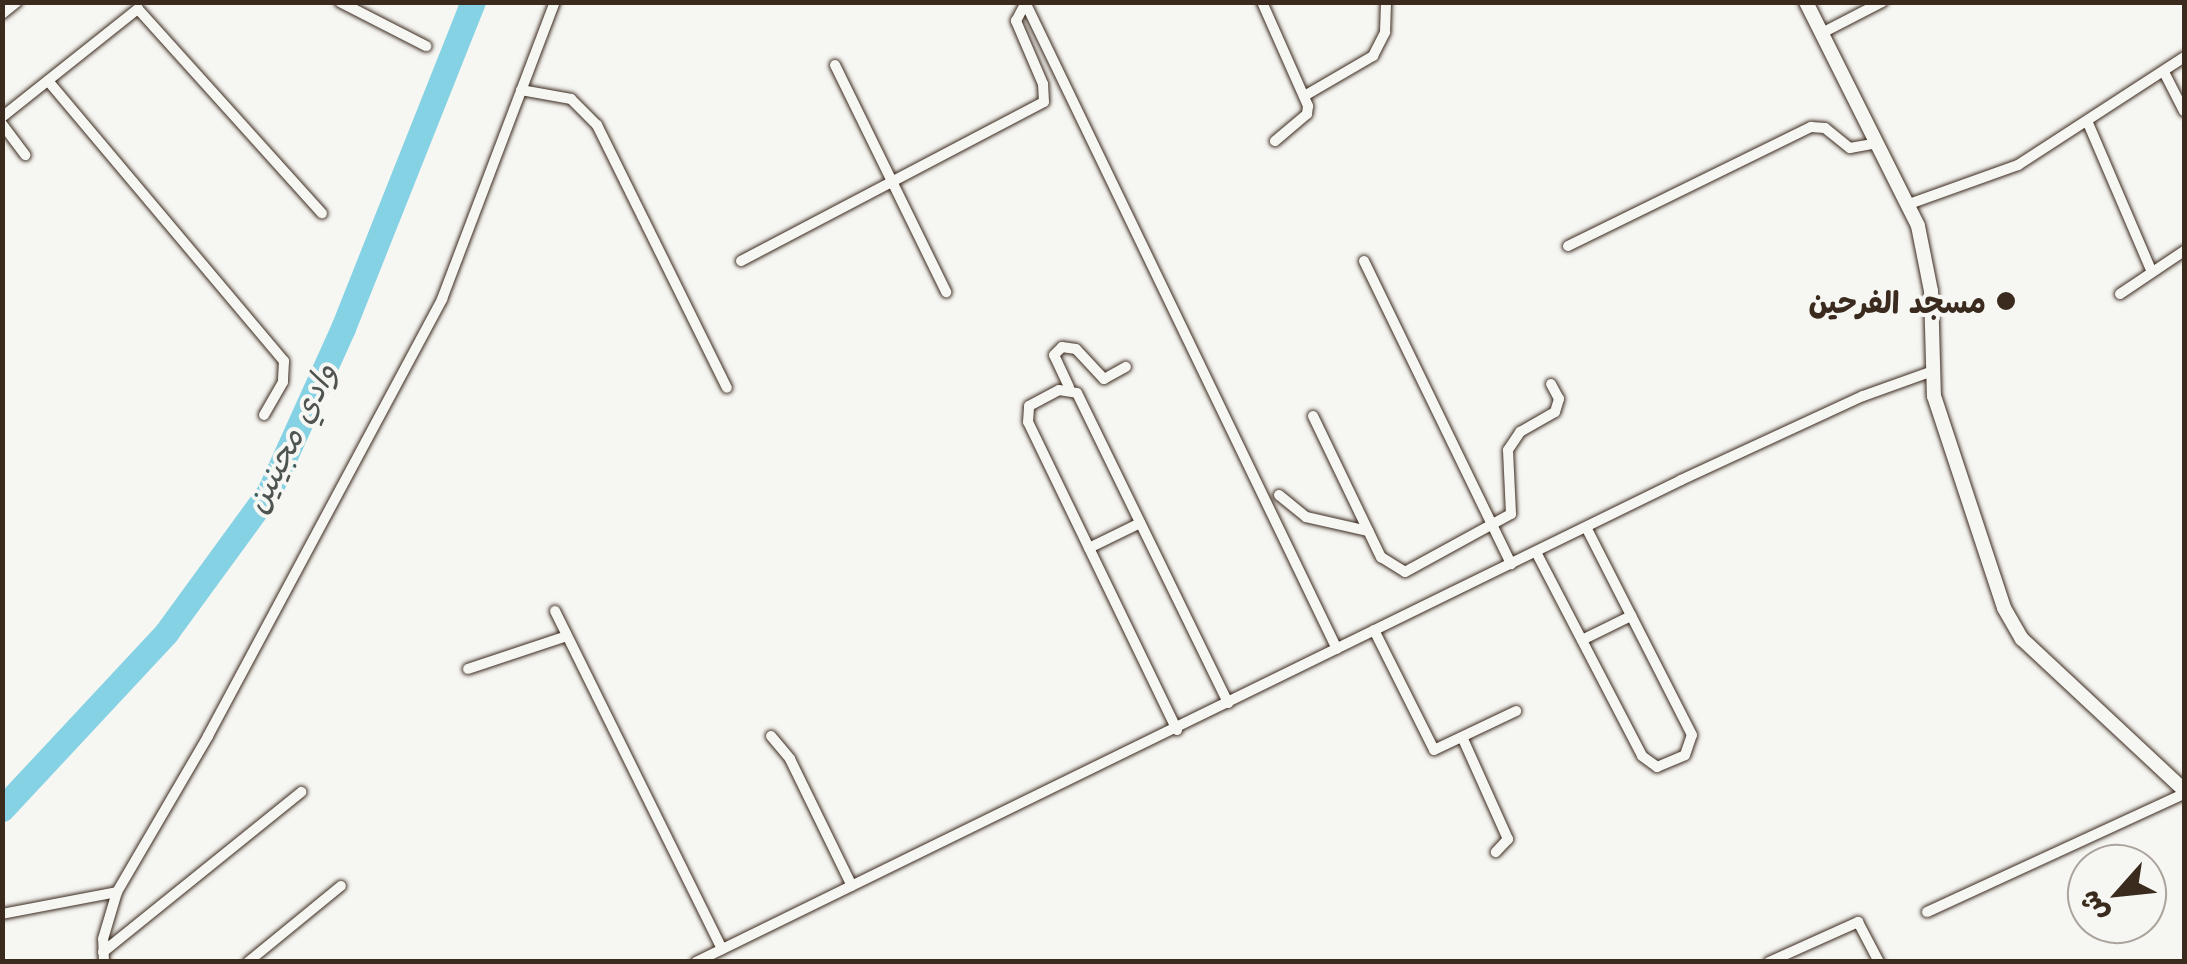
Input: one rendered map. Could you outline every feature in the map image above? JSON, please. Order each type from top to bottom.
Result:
[{"type":"street","points":[[2,14],[17,2]]},
{"type":"street","points":[[340,2],[426,46]]},
{"type":"street","points":[[104,957],[117,892],[208,736],[442,299],[556,2]]},
{"type":"street","points":[[1262,2],[1306,95],[1307,114],[1275,142]]},
{"type":"street","points":[[1306,95],[1373,56],[1385,32],[1386,2]]},
{"type":"street","points":[[1806,2],[1872,144],[1909,204],[1928,273],[1933,371],[1941,422],[2012,624],[2184,792],[1927,912]]},
{"type":"street","points":[[1822,33],[1882,2]]},
{"type":"street","points":[[741,261],[1044,102],[1043,84],[1016,21],[1026,3]]},
{"type":"street","points":[[1026,3],[1337,648]]},
{"type":"street","points":[[2,116],[138,9],[322,213]]},
{"type":"street","points":[[1909,204],[2018,164],[2088,123],[2184,57]]},
{"type":"street","points":[[834,65],[946,292]]},
{"type":"street","points":[[2164,72],[2184,111]]},
{"type":"street","points":[[48,82],[284,361],[285,376],[264,415]]},
{"type":"street","points":[[521,90],[571,99],[597,125],[726,388]]},
{"type":"street","points":[[2088,123],[2152,272]]},
{"type":"street","points":[[2,124],[25,155]]},
{"type":"street","points":[[1568,246],[1811,127],[1825,128],[1850,148],[1872,144]]},
{"type":"street","points":[[2120,294],[2184,251]]},
{"type":"street","points":[[1364,260],[1512,564]]},
{"type":"street","points":[[1126,366],[1104,380],[1076,349],[1062,347],[1054,355],[1228,703]]},
{"type":"street","points":[[696,962],[1820,414],[1933,371]]},
{"type":"street","points":[[1314,416],[1368,532],[1389,567],[1405,572],[1494,529],[1515,504],[1508,450],[1520,432],[1554,412],[1559,399],[1551,384]]},
{"type":"street","points":[[1068,388],[1030,406],[1027,416],[1177,730]]},
{"type":"street","points":[[1279,494],[1306,517],[1368,532]]},
{"type":"street","points":[[1089,548],[1140,523]]},
{"type":"street","points":[[1536,552],[1649,764],[1685,754],[1693,747],[1692,735],[1586,527]]},
{"type":"street","points":[[555,611],[722,948]]},
{"type":"street","points":[[1582,640],[1631,616]]},
{"type":"street","points":[[1374,630],[1434,750],[1516,711]]},
{"type":"street","points":[[468,669],[567,636]]},
{"type":"street","points":[[771,736],[790,760],[852,886]]},
{"type":"street","points":[[1463,739],[1508,839],[1496,852]]},
{"type":"street","points":[[104,957],[301,792]]},
{"type":"street","points":[[248,962],[341,886]]},
{"type":"street","points":[[2,914],[117,892]]},
{"type":"street","points":[[1769,962],[1858,922],[1879,962]]},
{"type":"waterway","name":"وادي مجينين","points":[[2,809],[166,633],[269,492],[343,328],[473,2]]},
{"type":"place","name":"مسجد الفرحين","points":[[2006,301]]}]
